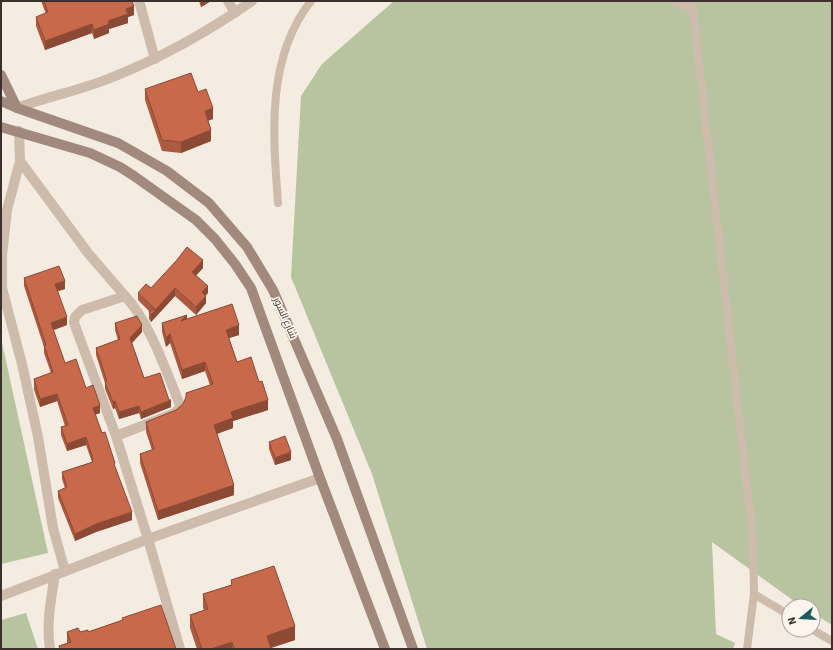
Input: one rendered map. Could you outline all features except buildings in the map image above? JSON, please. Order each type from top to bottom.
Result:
[{"type":"main road","points":[[1,75],[18,108]]},
{"type":"main road","name":"شارع السور","points":[[1,101],[118,143],[167,170],[209,203],[247,247],[273,290],[337,439],[413,649]]},
{"type":"main road","name":"شارع السور","points":[[1,127],[20,131],[90,153],[120,167],[196,220],[215,238],[235,264],[250,288],[385,649]]},
{"type":"street","points":[[138,1],[155,59]]},
{"type":"street","points":[[228,1],[235,13]]},
{"type":"street","points":[[18,108],[90,86],[155,59],[196,38],[252,1]]},
{"type":"street","points":[[20,131],[20,161],[7,210],[2,257],[2,288],[38,437],[60,572],[48,620],[50,649]]},
{"type":"street","points":[[20,161],[88,252],[134,307],[164,366],[180,405],[179,409],[173,414],[116,436]]},
{"type":"street","points":[[125,296],[82,310],[75,317],[74,323],[116,436],[180,649]]},
{"type":"street","points":[[1,596],[148,539],[320,478]]},
{"type":"lane","points":[[278,203],[274,123],[279,69],[290,37],[306,7],[311,1]]},
{"type":"lane","points":[[673,1],[694,10]]},
{"type":"lane","points":[[691,1],[694,10],[753,541],[754,594],[747,649]]},
{"type":"lane","points":[[754,594],[781,610]]},
{"type":"lane","points":[[821,635],[832,641]]},
{"type":"green space","points":[[394,1],[832,1],[832,625],[821,618],[821,598],[790,598],[712,542],[716,634],[735,643],[733,649],[427,649],[372,474],[291,277],[301,96],[322,64]]},
{"type":"green space","points":[[1,338],[48,553],[1,564]]},
{"type":"green space","points":[[26,613],[38,649],[1,649],[1,620]]}]
